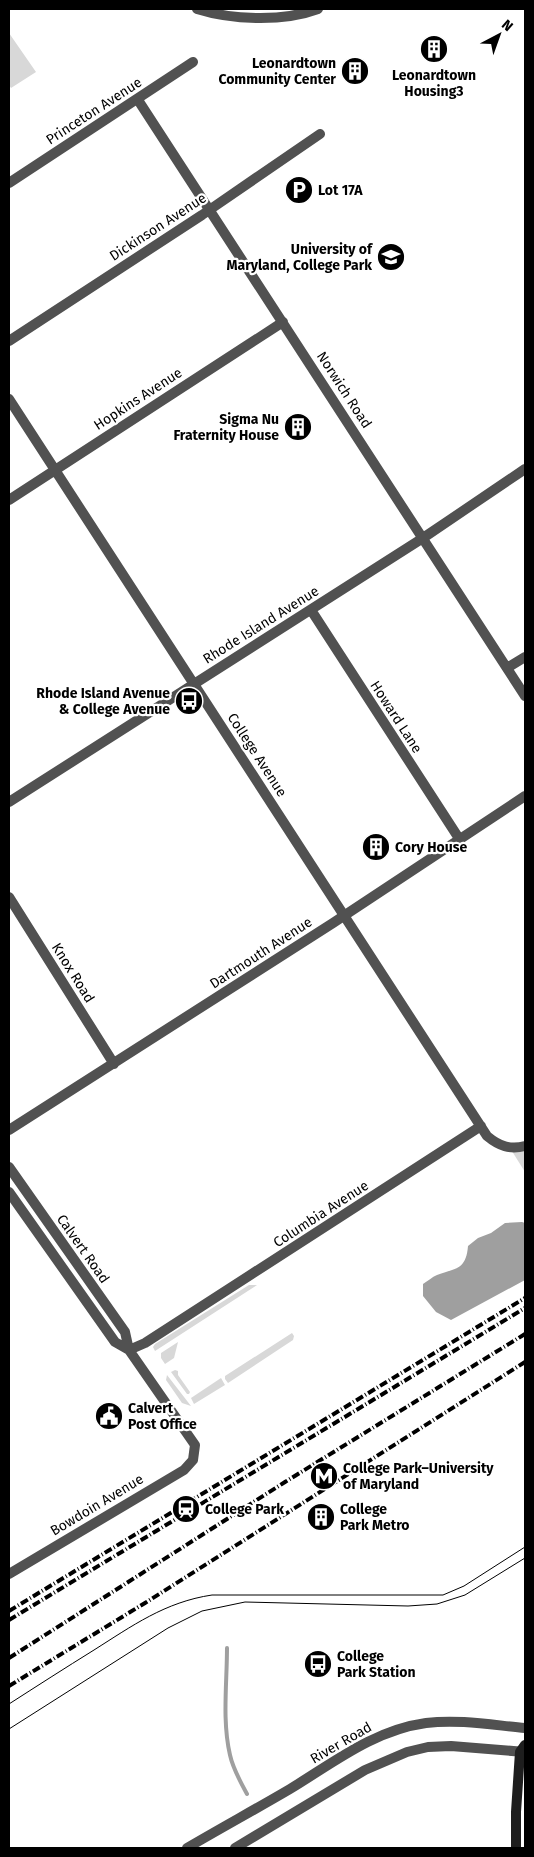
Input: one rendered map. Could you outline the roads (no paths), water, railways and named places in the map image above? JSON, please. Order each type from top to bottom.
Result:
[{"type":"main road","points":[[516,1848],[516,1812],[523,1750]]},
{"type":"street","points":[[197,9],[260,18],[287,16],[318,9]]},
{"type":"street","name":"Princeton Avenue","points":[[9,183],[194,62]]},
{"type":"street","name":"Norwich Road","points":[[138,100],[525,696]]},
{"type":"street","name":"Dickinson Avenue","points":[[9,341],[320,134]]},
{"type":"street","name":"Hopkins Avenue","points":[[9,500],[283,322]]},
{"type":"street","name":"College Avenue","points":[[9,399],[482,1126]]},
{"type":"street","name":"Rhode Island Avenue","points":[[9,802],[423,538],[525,469]]},
{"type":"street","name":"Howard Lane","points":[[311,610],[460,840]]},
{"type":"street","points":[[508,668],[525,656]]},
{"type":"street","name":"Dartmouth Avenue","points":[[9,1130],[344,916],[525,796]]},
{"type":"street","name":"Knox Road","points":[[9,897],[114,1064]]},
{"type":"street","points":[[482,1126],[494,1142],[503,1147],[525,1146]]},
{"type":"street","name":"Columbia Avenue","points":[[129,1350],[150,1340],[482,1126]]},
{"type":"street","name":"Calvert Road","points":[[9,1167],[125,1332],[129,1350],[195,1445],[194,1455]]},
{"type":"street","name":"Calvert Road","points":[[9,1192],[114,1342],[129,1350]]},
{"type":"street","name":"Bowdoin Avenue","points":[[9,1574],[184,1470],[190,1465],[194,1455]]},
{"type":"street","name":"River Road","points":[[187,1848],[347,1753],[384,1734],[406,1727],[440,1722],[471,1722],[525,1728]]},
{"type":"street","points":[[235,1848],[365,1770],[407,1752],[428,1747],[451,1746],[523,1750]]},
{"type":"waterway","points":[[227,1648],[226,1729],[233,1765],[247,1794]]},
{"type":"tram line","points":[[9,1704],[150,1616],[195,1598],[212,1595],[443,1595],[464,1586],[525,1547]]},
{"type":"tram line","points":[[9,1729],[168,1628],[202,1611],[245,1602],[408,1606],[437,1604],[465,1595],[525,1558]]},
{"type":"railway","points":[[9,1611],[525,1298]]},
{"type":"railway","points":[[9,1620],[525,1308]]},
{"type":"railway","points":[[9,1658],[285,1482],[525,1334]]},
{"type":"railway","points":[[9,1686],[145,1603],[525,1362]]},
{"type":"place","name":"Leonardtown Housing3","points":[[434,49]]},
{"type":"place","name":"Leonardtown Community Center","points":[[355,71]]},
{"type":"place","name":"Lot 17A","points":[[299,190]]},
{"type":"place","name":"University of Maryland, College Park","points":[[391,257]]},
{"type":"place","name":"Sigma Nu Fraternity House","points":[[298,427]]},
{"type":"place","name":"Rhode Island Avenue & College Avenue","points":[[189,701]]},
{"type":"place","name":"Cory House","points":[[376,847]]},
{"type":"place","name":"Calvert Post Office","points":[[109,1416]]},
{"type":"place","name":"College Park–University of Maryland","points":[[324,1476]]},
{"type":"place","name":"College Park","points":[[186,1509]]},
{"type":"place","name":"College Park Metro","points":[[321,1517]]},
{"type":"place","name":"College Park Station","points":[[318,1664]]}]
